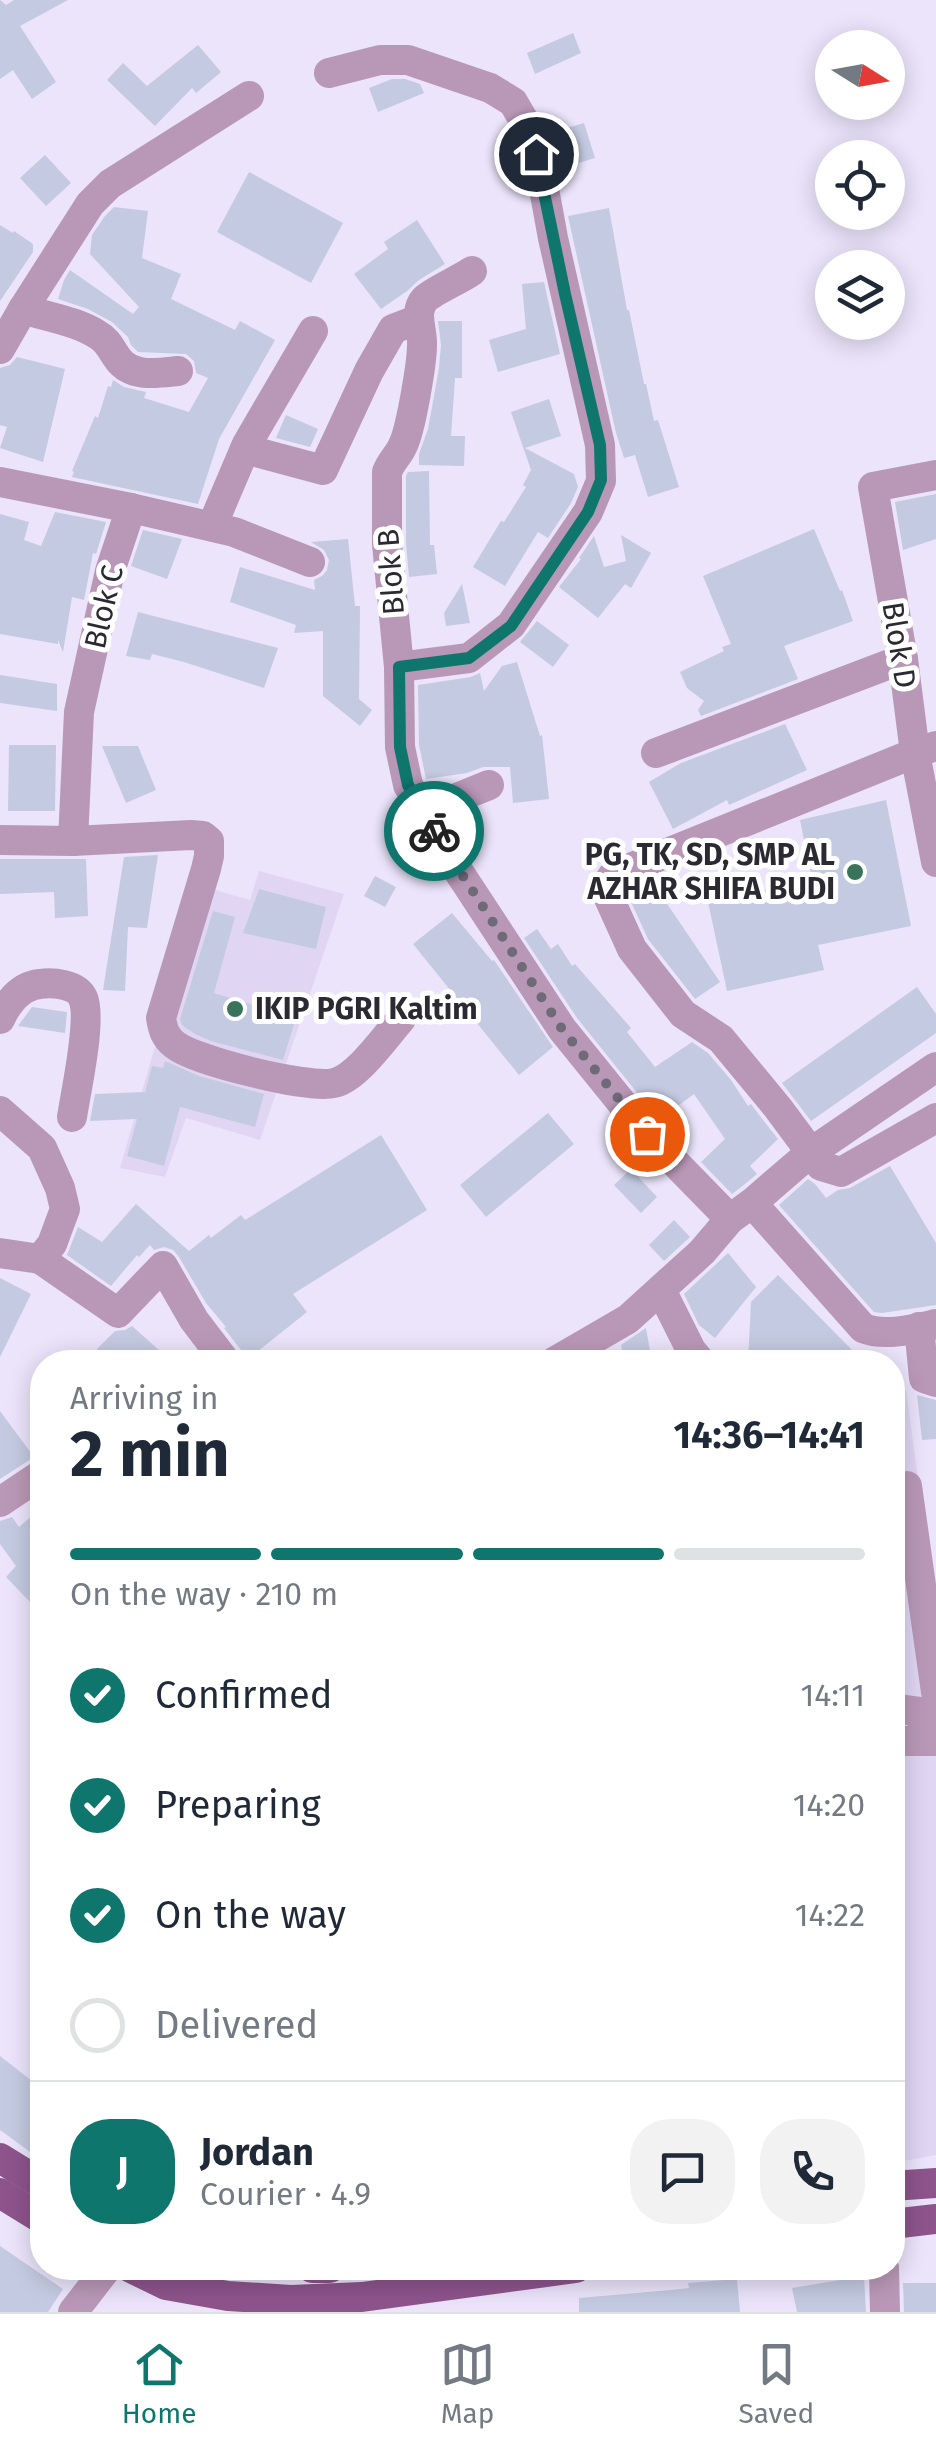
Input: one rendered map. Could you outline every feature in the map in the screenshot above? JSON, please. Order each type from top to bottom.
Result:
[{"type":"main road","points":[[0,2158],[30,2171]]},
{"type":"main road","points":[[905,2185],[936,2182]]},
{"type":"main road","points":[[0,2194],[30,2212]]},
{"type":"main road","points":[[905,2223],[936,2219]]},
{"type":"main road","points":[[156,2280],[228,2296],[290,2300],[362,2297],[487,2280]]},
{"type":"street","points":[[330,74],[380,60],[408,60],[490,88],[513,102],[530,131],[542,178],[600,445],[601,480],[588,512],[511,626],[469,658],[399,667]]},
{"type":"street","points":[[0,349],[90,204],[110,184],[249,96]]},
{"type":"street","points":[[245,449],[323,470],[393,329],[419,320],[426,298],[472,270]]},
{"type":"street","points":[[23,309],[100,336],[123,365],[133,371],[178,371]]},
{"type":"street","name":"Blok B","points":[[419,320],[422,345],[409,424],[404,444],[390,463],[386,483],[387,544],[399,667],[400,747],[408,785],[462,877],[562,1029],[647,1134],[741,1211],[863,1328],[884,1333],[928,1325]]},
{"type":"street","points":[[212,526],[245,449],[313,331]]},
{"type":"street","name":"Blok D","points":[[936,475],[873,487],[903,659],[925,749],[936,862]]},
{"type":"street","points":[[0,482],[212,526],[310,562]]},
{"type":"street","name":"Blok C","points":[[73,841],[79,712],[110,571],[131,508]]},
{"type":"street","points":[[656,752],[903,659]]},
{"type":"street","points":[[925,749],[613,875],[607,884],[608,896],[632,949],[683,1014],[721,1038],[821,1166],[841,1172],[936,1118]]},
{"type":"street","points":[[422,812],[488,784]]},
{"type":"street","points":[[0,840],[73,841],[192,834],[208,841],[206,869],[162,1018],[163,1032],[170,1042],[190,1054],[263,1074],[334,1084],[360,1066],[401,1019]]},
{"type":"street","points":[[0,1019],[16,994],[33,984],[52,982],[78,992],[84,999],[86,1022],[72,1117]]},
{"type":"street","points":[[575,1350],[628,1319],[741,1211],[810,1153],[936,1067]]},
{"type":"street","points":[[0,1111],[42,1148],[60,1188],[65,1209],[52,1244],[40,1259]]},
{"type":"street","points":[[0,1253],[40,1259],[118,1313],[163,1266],[194,1320],[217,1350]]},
{"type":"street","points":[[661,1290],[691,1350]]},
{"type":"street","points":[[928,1325],[924,1378],[936,1382]]},
{"type":"street","points":[[0,1502],[30,1482]]},
{"type":"street","points":[[907,1486],[936,1692]]},
{"type":"street","points":[[905,1710],[923,1714],[917,1741]]},
{"type":"street","points":[[73,2312],[98,2280]]},
{"type":"street","points":[[884,2280],[885,2312]]},
{"type":"shaded area","name":"IKIP PGRI Kaltim","points":[[259,871],[344,894],[260,1140],[186,1118],[165,1177],[120,1168],[201,886],[250,900]]},
{"type":"shaded area","points":[[905,1390],[936,1610],[936,2155],[905,2161]]},
{"type":"building","points":[[0,0],[6,5],[14,0],[68,0],[20,26],[56,82],[32,99],[13,70],[0,79]]},
{"type":"building","points":[[573,33],[581,53],[535,74],[527,53]]},
{"type":"building","points":[[198,45],[221,72],[196,93],[192,88],[155,126],[107,80],[123,63],[147,86]]},
{"type":"building","points":[[392,79],[420,84],[424,93],[378,112],[369,88]]},
{"type":"building","points":[[584,123],[595,158],[559,169],[550,133]]},
{"type":"building","points":[[45,155],[71,183],[46,206],[20,178]]},
{"type":"building","points":[[249,172],[343,223],[311,283],[217,232]]},
{"type":"building","points":[[114,207],[148,211],[142,258],[181,274],[171,299],[235,330],[240,321],[275,340],[219,439],[198,504],[72,477],[113,380],[146,392],[144,398],[189,412],[208,378],[196,373],[194,361],[186,354],[138,352],[112,322],[58,299],[70,270],[133,314],[139,307],[90,254],[92,235]]},
{"type":"building","points":[[609,208],[644,384],[679,487],[648,497],[635,455],[624,458],[616,433],[568,216]]},
{"type":"building","points":[[417,220],[445,264],[381,309],[354,274],[388,249],[384,242]]},
{"type":"building","points":[[0,225],[33,244],[33,252],[0,301]]},
{"type":"building","points":[[544,282],[560,354],[498,372],[489,340],[526,329],[522,284]]},
{"type":"building","points":[[438,321],[462,321],[462,378],[455,378],[451,436],[465,436],[464,466],[419,465],[439,368]]},
{"type":"building","points":[[17,357],[65,369],[43,462],[0,448],[7,427],[0,425],[0,368]]},
{"type":"building","points":[[549,399],[561,436],[525,448],[574,474],[578,487],[548,538],[538,532],[505,586],[473,567],[526,487],[523,485],[531,470],[511,412]]},
{"type":"building","points":[[286,415],[318,429],[310,447],[276,438]]},
{"type":"building","points":[[429,471],[430,545],[434,545],[437,574],[409,577],[406,476],[408,472]]},
{"type":"building","points":[[936,494],[936,539],[903,550],[895,502]]},
{"type":"building","points":[[55,512],[106,522],[96,554],[93,553],[84,600],[72,597],[63,652],[58,640],[58,644],[0,634],[0,514],[29,522],[24,540],[41,546]]},
{"type":"building","points":[[814,529],[853,621],[784,646],[798,679],[701,716],[698,710],[704,701],[687,688],[680,672],[731,644],[703,576]]},
{"type":"building","points":[[143,530],[182,539],[167,579],[131,566]]},
{"type":"building","points":[[621,535],[651,553],[631,588],[625,584],[598,618],[559,587],[594,536],[604,567],[626,561]]},
{"type":"building","points":[[348,539],[355,606],[360,606],[359,699],[372,710],[360,726],[323,696],[323,631],[294,633],[296,625],[230,602],[240,567],[315,590],[314,580],[327,570],[329,560],[324,550],[311,542]]},
{"type":"building","points":[[462,584],[470,623],[446,626],[444,613]]},
{"type":"building","points":[[138,612],[278,648],[264,688],[152,654],[150,660],[126,656]]},
{"type":"building","points":[[537,621],[569,645],[553,667],[520,642]]},
{"type":"building","points":[[517,662],[542,735],[549,799],[513,803],[510,767],[483,767],[426,779],[419,745],[418,685],[480,673],[484,691],[502,666]]},
{"type":"building","points":[[0,675],[57,684],[57,711],[0,703]]},
{"type":"building","points":[[785,724],[807,770],[729,805],[727,800],[673,829],[649,782],[681,763]]},
{"type":"building","points":[[9,745],[56,745],[55,811],[8,811]]},
{"type":"building","points":[[102,746],[138,746],[156,790],[126,803]]},
{"type":"building","points":[[886,800],[911,926],[818,945],[824,970],[727,991],[708,902],[812,879],[800,820]]},
{"type":"building","points":[[158,855],[147,928],[128,927],[125,991],[103,990],[124,857]]},
{"type":"building","points":[[0,859],[86,859],[88,916],[55,918],[54,892],[0,894]]},
{"type":"building","points":[[375,876],[396,887],[385,907],[364,896]]},
{"type":"building","points":[[651,880],[720,982],[695,999],[648,939],[626,891]]},
{"type":"building","points":[[259,889],[326,907],[316,949],[243,933]]},
{"type":"building","points":[[213,911],[235,917],[214,993],[296,1018],[283,1060],[211,1041],[182,1025],[180,1019]]},
{"type":"building","name":"IKIP PGRI Kaltim","points":[[452,913],[494,960],[553,1047],[519,1075],[413,944]]},
{"type":"building","points":[[537,929],[551,949],[558,944],[572,966],[575,964],[631,1028],[627,1032],[655,1067],[692,1042],[708,1053],[778,1139],[750,1166],[757,1174],[732,1194],[701,1162],[725,1139],[694,1094],[659,1120],[577,1018],[524,938]]},
{"type":"building","points":[[917,987],[936,1014],[936,1033],[811,1121],[782,1083]]},
{"type":"building","points":[[32,1007],[67,1012],[65,1033],[18,1026]]},
{"type":"building","points":[[165,1061],[199,1076],[264,1094],[255,1127],[180,1107],[164,1166],[127,1156],[137,1119],[90,1121],[95,1094],[145,1092],[152,1066],[163,1068]]},
{"type":"building","points":[[548,1113],[574,1144],[486,1217],[460,1185]]},
{"type":"building","points":[[381,1135],[427,1210],[293,1294],[307,1312],[259,1350],[241,1350],[173,1250],[154,1250],[150,1245],[111,1286],[67,1255],[78,1227],[102,1242],[136,1204],[189,1251],[241,1215],[245,1220]]},
{"type":"building","points":[[890,1166],[936,1243],[936,1305],[882,1313],[874,1312],[779,1205],[808,1179],[826,1198]]},
{"type":"building","points":[[631,1169],[657,1197],[641,1213],[614,1185]]},
{"type":"building","points":[[674,1220],[690,1237],[664,1261],[649,1245]]},
{"type":"building","points":[[728,1253],[756,1287],[715,1338],[699,1325],[684,1294]]},
{"type":"building","points":[[778,1275],[852,1350],[749,1350],[751,1302]]},
{"type":"building","points":[[0,1278],[31,1294],[0,1357]]},
{"type":"building","points":[[132,1326],[159,1350],[97,1349],[115,1331]]},
{"type":"building","points":[[646,1328],[650,1350],[622,1350],[621,1345]]},
{"type":"building","points":[[917,1395],[936,1400],[936,1439],[922,1440]]},
{"type":"building","points":[[0,1411],[30,1452],[30,1460],[0,1479]]},
{"type":"building","points":[[12,1517],[19,1527],[30,1517],[30,1602],[6,1577],[16,1566],[0,1544],[0,1521]]},
{"type":"building","points":[[0,2056],[30,2080],[30,2152],[0,2130]]},
{"type":"building","points":[[0,2246],[30,2266],[30,2280],[50,2280],[63,2289],[48,2312],[0,2312]]},
{"type":"building","points":[[737,2280],[740,2312],[579,2312],[579,2298],[689,2288],[688,2283]]},
{"type":"building","points":[[864,2280],[866,2312],[797,2312],[792,2288]]},
{"type":"building","points":[[903,2283],[936,2283],[936,2312],[904,2312]]},
{"type":"way so far","points":[[434,831],[562,1029],[647,1134]]},
{"type":"place","name":"PG, TK, SD, SMP AL AZHAR SHIFA BUDI","points":[[855,872]]},
{"type":"place","name":"IKIP PGRI Kaltim","points":[[235,1009]]},
{"type":"route","points":[[434,831],[408,785],[400,747],[399,667],[469,658],[511,626],[588,512],[601,480],[600,445],[536,154]]}]
